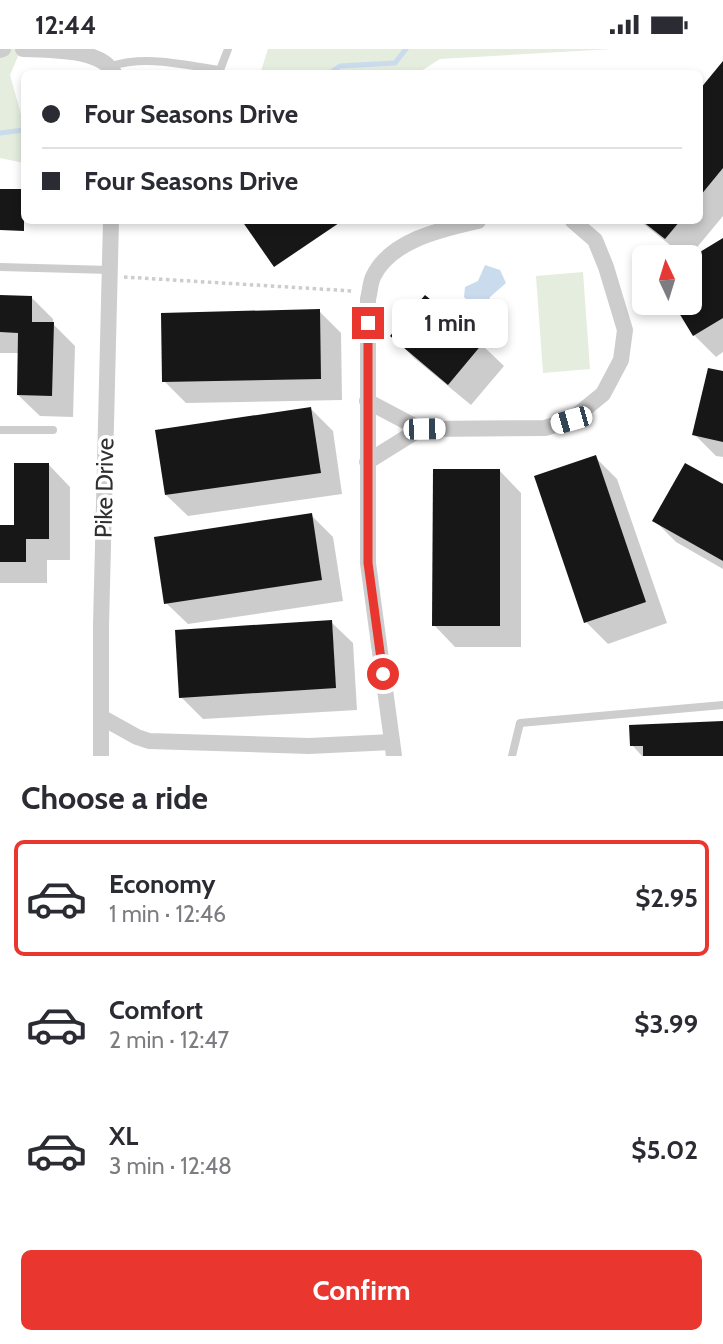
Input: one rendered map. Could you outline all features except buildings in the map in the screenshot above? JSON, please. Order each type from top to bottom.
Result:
[{"type":"street","points":[[23,49],[84,51],[106,61]]},
{"type":"street","name":"Pike Drive","points":[[101,756],[101,626],[111,224]]},
{"type":"street","points":[[101,717],[149,741],[218,749],[393,749],[368,563],[369,293],[373,277],[390,256],[418,237],[467,224]]},
{"type":"street","points":[[367,401],[420,429],[545,428],[571,420],[603,394],[621,359],[625,330],[595,240],[576,224]]},
{"type":"street","points":[[367,462],[420,429]]},
{"type":"lane","points":[[106,61],[146,59],[220,70],[228,49]]},
{"type":"lane","points":[[0,267],[110,270]]},
{"type":"lane","points":[[0,430],[53,430]]},
{"type":"lane","points":[[512,756],[520,723],[723,705]]},
{"type":"path","points":[[110,270],[127,279],[369,293]]},
{"type":"green space","points":[[0,49],[21,49],[10,75],[21,114],[21,162],[0,158]]},
{"type":"green space","points":[[268,49],[612,49],[440,59],[423,70],[261,70]]},
{"type":"green space","points":[[583,272],[590,369],[543,373],[536,276]]},
{"type":"water","points":[[485,265],[500,270],[506,283],[490,297],[487,309],[478,311],[464,297],[465,287],[478,281]]},
{"type":"waterway","points":[[334,70],[340,66],[395,63],[406,49]]},
{"type":"waterway","points":[[0,133],[21,130]]},
{"type":"route","points":[[368,323],[368,563],[383,674]]}]
